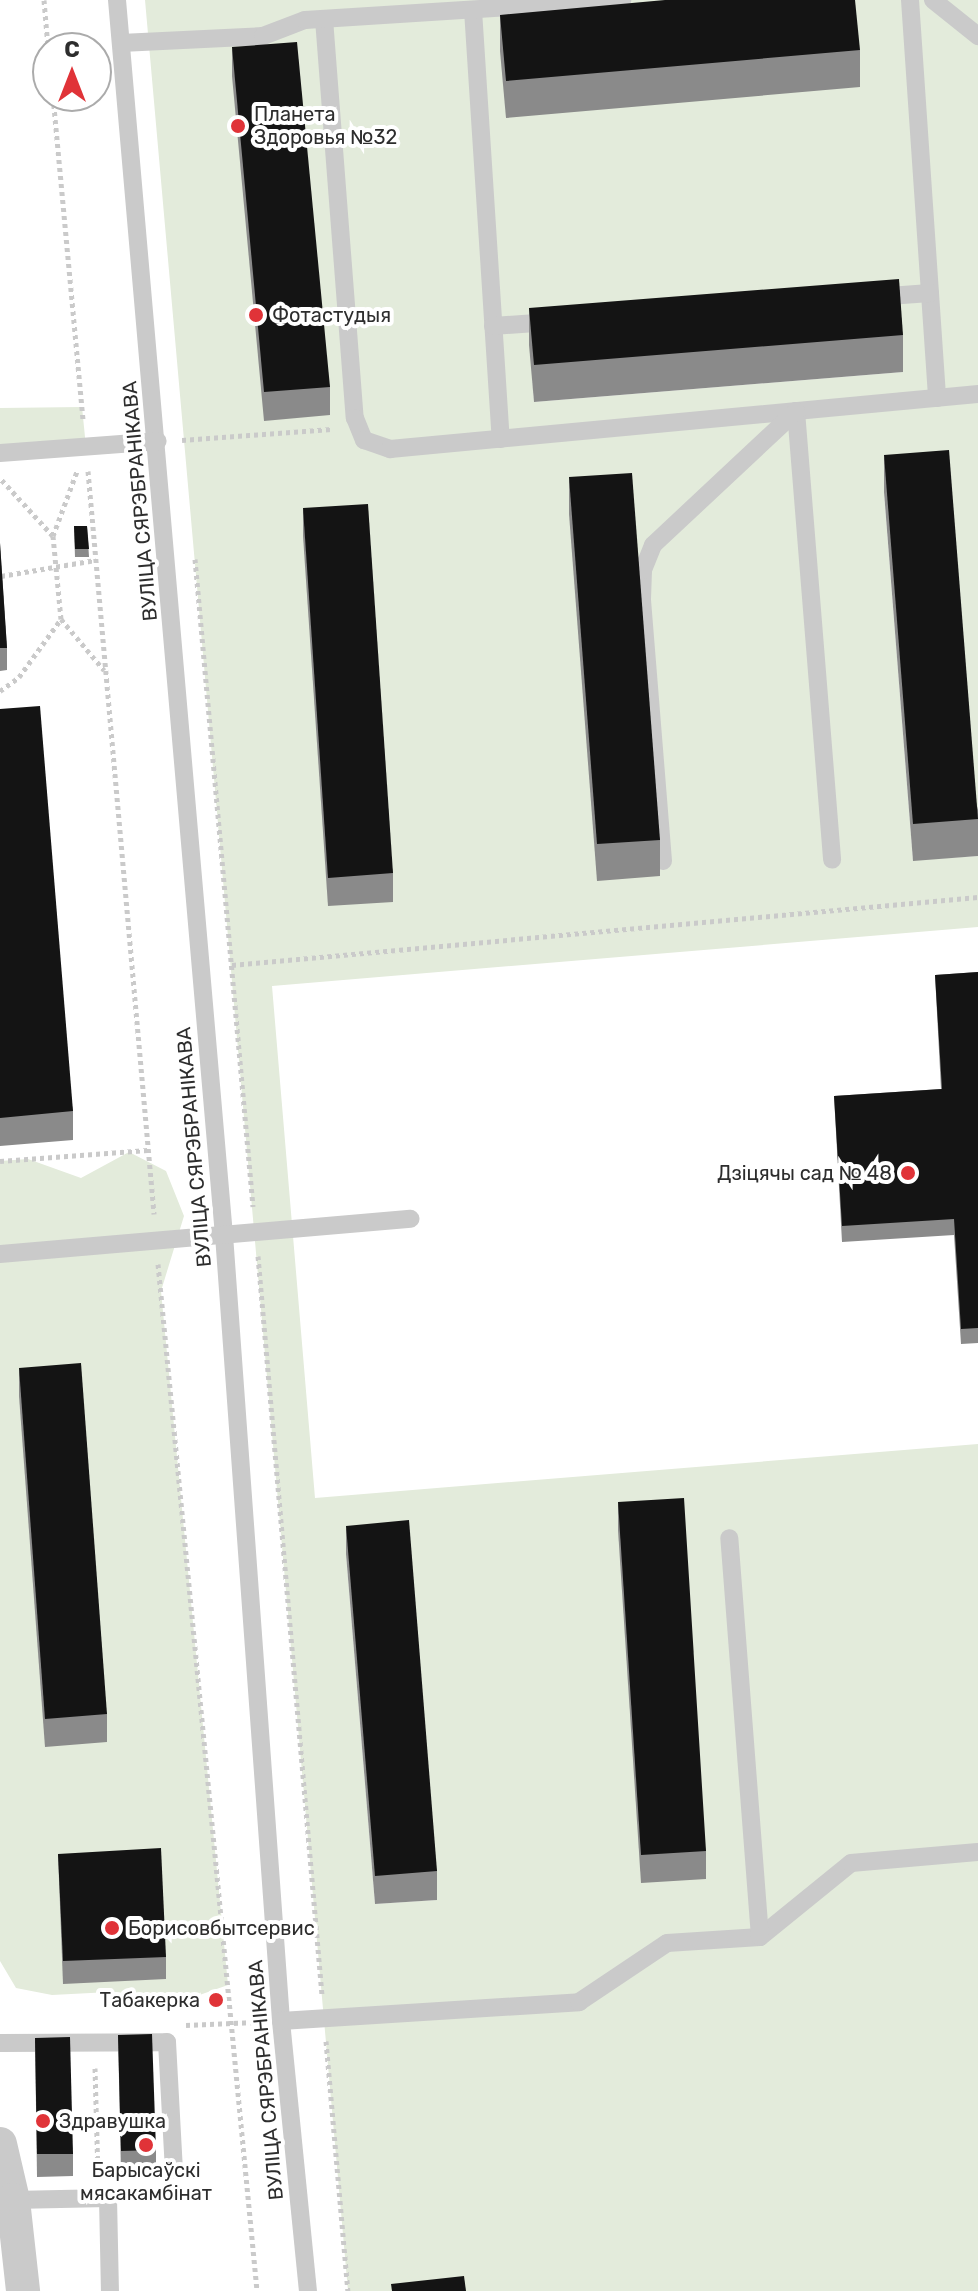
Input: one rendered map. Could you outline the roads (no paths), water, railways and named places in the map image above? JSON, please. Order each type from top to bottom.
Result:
[{"type":"street","points":[[0,2144],[13,2200],[23,2291]]},
{"type":"lane","name":"ВУЛІЦА СЯРЭБРАНІКАВА","points":[[117,0],[158,441],[224,1235],[281,2021],[308,2291]]},
{"type":"lane","points":[[121,43],[263,36],[305,20],[622,0]]},
{"type":"lane","points":[[910,0],[937,398]]},
{"type":"lane","points":[[933,0],[978,36]]},
{"type":"lane","points":[[473,10],[501,439]]},
{"type":"lane","points":[[324,19],[355,418],[364,440],[390,449],[978,394]]},
{"type":"lane","points":[[852,299],[930,293]]},
{"type":"lane","points":[[493,326],[571,320]]},
{"type":"lane","points":[[796,411],[832,860]]},
{"type":"lane","points":[[663,861],[642,599],[643,570],[653,545],[796,411]]},
{"type":"lane","points":[[0,453],[158,441]]},
{"type":"lane","points":[[0,1254],[411,1219]]},
{"type":"lane","points":[[729,1538],[760,1937]]},
{"type":"lane","points":[[281,2021],[579,2002],[667,1943],[760,1937],[851,1863],[978,1852]]},
{"type":"lane","points":[[0,2043],[167,2042],[174,2170]]},
{"type":"lane","points":[[13,2200],[108,2198],[110,2291]]},
{"type":"place","name":"Планета Здоровья №32","points":[[238,126]]},
{"type":"place","name":"Фотастудыя","points":[[256,315]]},
{"type":"place","name":"Дзіцячы сад № 48","points":[[908,1173]]},
{"type":"place","name":"Борисовбытсервис","points":[[112,1928]]},
{"type":"place","name":"Табакерка","points":[[216,2000]]},
{"type":"place","name":"Здравушка","points":[[43,2121]]},
{"type":"place","name":"Барысаўскі мясакамбінат","points":[[146,2145]]}]
